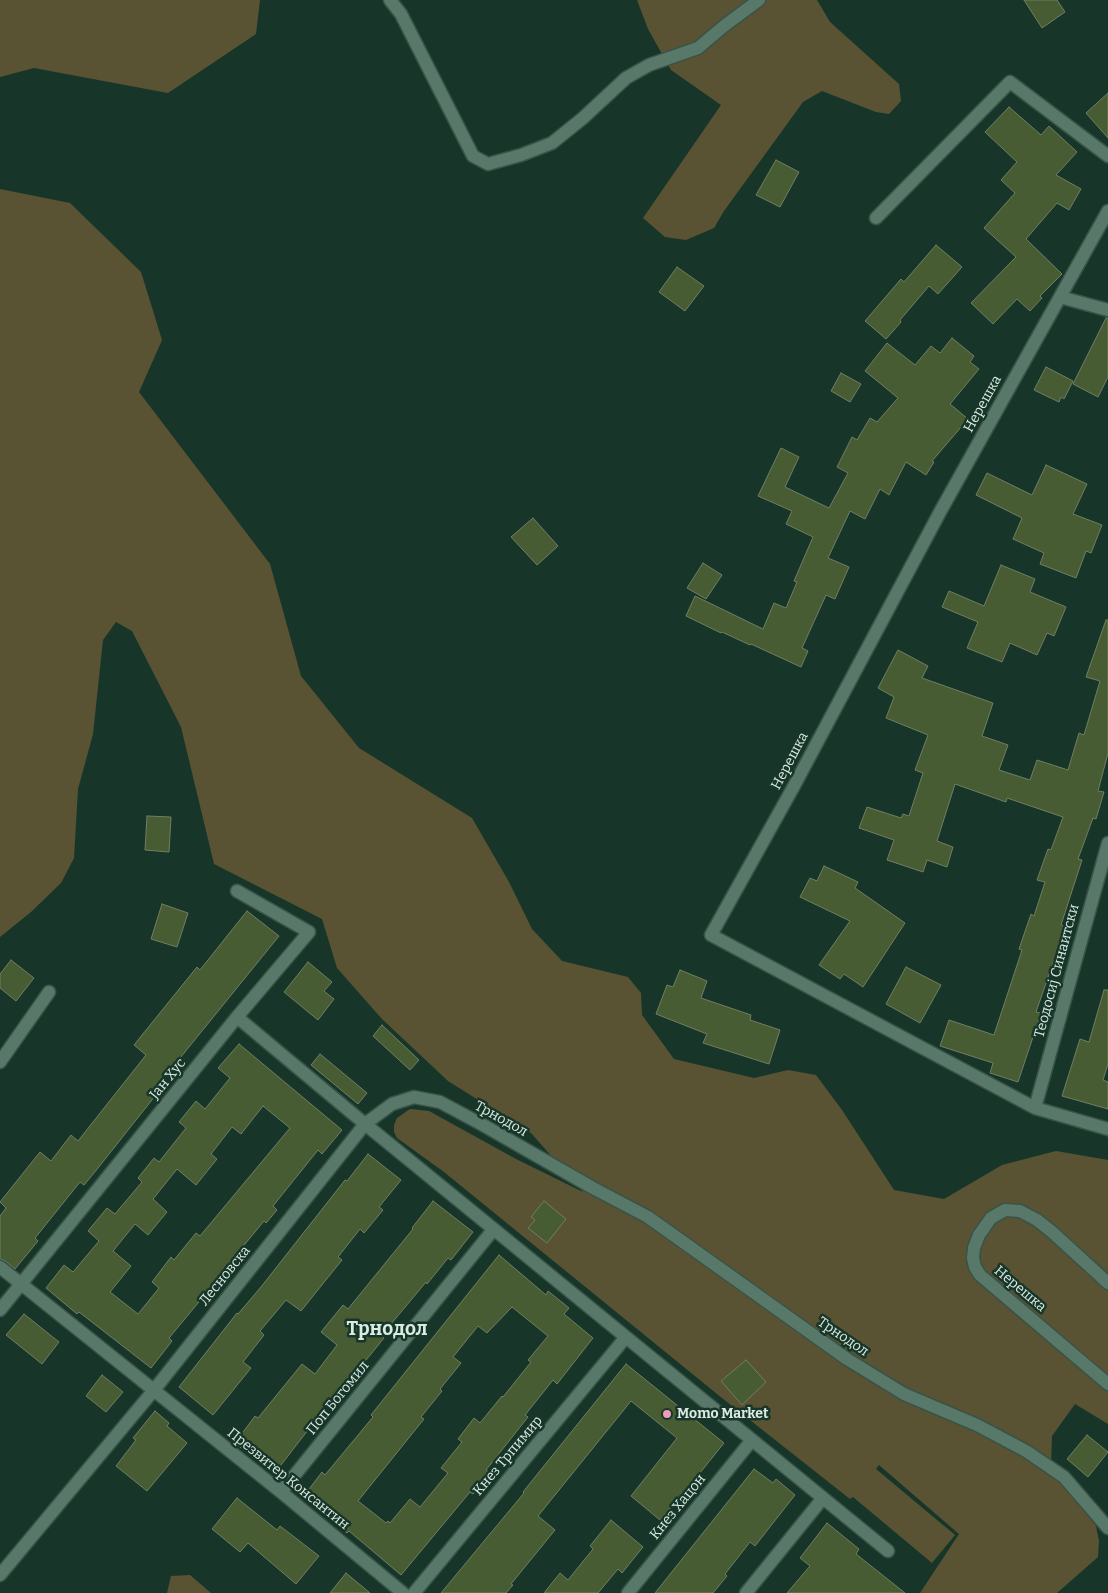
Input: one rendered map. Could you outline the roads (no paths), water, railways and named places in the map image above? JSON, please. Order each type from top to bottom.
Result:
[{"type":"street","points":[[390,0],[401,14],[473,156],[488,164],[552,143],[626,78],[649,65],[698,48],[759,0]]},
{"type":"street","points":[[876,218],[1010,82],[1108,156]]},
{"type":"street","name":"Нерешка","points":[[1108,211],[940,512],[794,786],[711,935],[1035,1108],[1108,1129]]},
{"type":"street","points":[[1060,297],[1108,310]]},
{"type":"street","name":"Теодосиј Синаитски","points":[[1035,1108],[1108,843]]},
{"type":"street","name":"Јан Хус","points":[[0,1310],[237,1017],[309,932],[237,890]]},
{"type":"street","points":[[0,1062],[49,992]]},
{"type":"street","points":[[237,1017],[493,1230],[888,1551]]},
{"type":"street","name":"Трнодол","points":[[365,1124],[392,1104],[414,1097],[440,1102],[475,1121],[592,1188],[648,1217],[847,1359],[904,1394],[977,1425],[1026,1451],[1064,1477],[1108,1528]]},
{"type":"street","name":"Лесновска","points":[[0,1575],[154,1390],[365,1124]]},
{"type":"street","name":"Нерешка","points":[[1108,1283],[1051,1231],[1037,1220],[1020,1211],[1005,1210],[991,1218],[979,1235],[974,1248],[973,1258],[975,1267],[980,1275],[1108,1384]]},
{"type":"street","name":"Поп Богомил","points":[[281,1492],[493,1230]]},
{"type":"street","name":"Презвитер Консантин","points":[[0,1267],[281,1492],[403,1593]]},
{"type":"street","name":"Кнез Трпимир","points":[[414,1593],[626,1337]]},
{"type":"street","name":"Кнез Хацон","points":[[628,1593],[752,1440]]},
{"type":"street","points":[[746,1593],[823,1498]]},
{"type":"place","name":"Momo Market","points":[[667,1414]]},
{"type":"district","name":"Трнодол","points":[[387,1330]]}]
